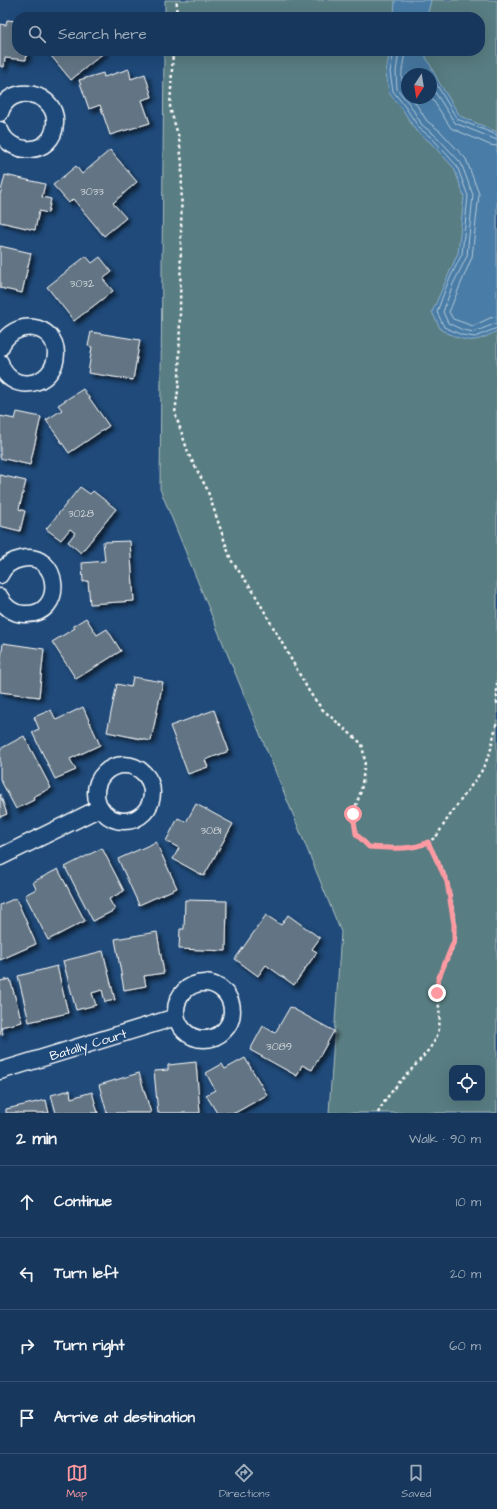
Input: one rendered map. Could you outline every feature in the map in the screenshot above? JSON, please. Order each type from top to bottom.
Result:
[{"type":"street","points":[[0,113],[7,101],[16,95],[25,93],[35,94],[44,99],[51,106],[55,115],[53,134],[48,141],[32,150],[15,147],[8,142],[0,130]]},
{"type":"street","points":[[0,362],[5,373],[12,379],[29,384],[46,377],[52,371],[56,352],[53,342],[47,334],[38,329],[29,327],[19,328],[10,333],[1,342]]},
{"type":"street","points":[[0,575],[6,566],[15,560],[24,558],[34,559],[43,563],[50,570],[54,580],[52,598],[47,606],[32,614],[14,612],[7,607],[0,598]]},
{"type":"street","points":[[0,857],[100,808]]},
{"type":"street","name":"Batally Court","points":[[0,1071],[176,1017]]},
{"type":"path","points":[[176,12],[177,0]]},
{"type":"path","points":[[173,56],[170,108],[179,138],[182,163],[179,375],[175,413],[189,455],[208,489],[231,560],[253,591],[310,693],[322,709],[362,744],[365,762],[361,791],[353,814],[356,834],[369,847],[406,848],[423,845],[436,837],[481,772],[490,753],[497,721]]},
{"type":"path","points":[[497,683],[497,706]]},
{"type":"path","points":[[378,1113],[386,1097],[418,1062],[434,1041],[440,1021],[437,993],[438,980],[454,941],[454,924],[447,882],[428,842]]},
{"type":"green space","points":[[165,0],[497,0],[497,1113],[329,1113],[341,932],[160,489],[164,56],[485,56],[485,12],[165,12]]},
{"type":"water","points":[[395,0],[431,0],[428,12],[394,12]]},
{"type":"water","points":[[389,56],[426,56],[432,68],[401,68],[401,104],[437,104],[437,78],[460,116],[497,132],[497,331],[475,340],[463,339],[441,330],[432,312],[458,253],[464,196],[454,168],[430,142],[416,131],[403,110],[389,93],[386,72]]},
{"type":"building","points":[[7,20],[12,20],[12,56],[26,56],[26,60],[5,58],[4,67],[0,66],[0,24],[6,25]]},
{"type":"building","points":[[51,56],[100,56],[71,80]]},
{"type":"building","points":[[129,69],[131,79],[145,74],[152,97],[142,100],[150,123],[110,135],[100,105],[89,109],[79,80],[103,73],[104,77]]},
{"type":"building","points":[[110,150],[137,182],[113,203],[126,218],[104,236],[73,199],[69,203],[53,185],[76,166],[82,174]]},
{"type":"building","points":[[5,175],[45,184],[42,197],[51,199],[48,213],[39,211],[35,230],[0,222],[0,195]]},
{"type":"building","points":[[0,246],[31,253],[22,293],[0,288]]},
{"type":"building","points":[[86,256],[92,263],[100,257],[112,272],[103,279],[113,291],[74,321],[47,287]]},
{"type":"building","points":[[91,332],[140,340],[133,380],[88,373],[92,347],[88,346]]},
{"type":"building","points":[[83,389],[109,426],[69,453],[46,420],[62,410],[58,405]]},
{"type":"building","points":[[17,412],[41,417],[30,465],[0,458],[0,416],[15,419]]},
{"type":"building","points":[[0,475],[26,481],[19,509],[25,511],[20,531],[0,526]]},
{"type":"building","points":[[80,487],[90,494],[93,491],[116,509],[81,553],[68,542],[75,533],[70,529],[61,540],[46,529]]},
{"type":"building","points":[[130,541],[134,601],[90,604],[88,581],[83,582],[82,563],[105,561],[103,542]]},
{"type":"building","points":[[86,618],[97,635],[107,629],[121,651],[76,679],[52,642],[75,628],[73,626]]},
{"type":"building","points":[[3,643],[44,649],[39,697],[0,692],[0,667]]},
{"type":"building","points":[[133,677],[163,682],[151,741],[107,732],[117,684],[131,687]]},
{"type":"building","points":[[83,707],[100,745],[70,759],[76,770],[55,779],[32,732],[39,729],[34,717],[51,710],[56,720]]},
{"type":"building","points":[[214,710],[229,751],[205,760],[208,767],[188,774],[170,726]]},
{"type":"building","points":[[24,736],[51,788],[33,797],[34,800],[16,809],[0,779],[0,749]]},
{"type":"building","points":[[0,794],[7,814],[0,817]]},
{"type":"building","points":[[196,804],[233,824],[204,876],[173,859],[179,848],[166,841],[178,818],[186,822]]},
{"type":"building","points":[[156,842],[177,888],[139,905],[118,859]]},
{"type":"building","points":[[102,848],[124,891],[109,899],[115,910],[93,921],[65,867]]},
{"type":"building","points":[[58,869],[85,921],[48,940],[25,895],[36,889],[33,882]]},
{"type":"building","points":[[16,898],[36,944],[0,960],[0,905]]},
{"type":"building","points":[[185,900],[227,901],[226,951],[179,949],[180,929],[184,929]]},
{"type":"building","points":[[266,915],[281,925],[288,915],[320,938],[312,949],[317,952],[294,985],[266,965],[258,976],[235,959]]},
{"type":"building","points":[[157,932],[164,973],[144,976],[146,986],[124,990],[115,939]]},
{"type":"building","points":[[103,951],[115,1000],[105,1002],[102,990],[92,993],[96,1005],[76,1010],[63,961]]},
{"type":"building","points":[[57,966],[68,1013],[29,1022],[18,976]]},
{"type":"building","points":[[10,979],[22,1022],[1,1027],[3,1034],[0,1035],[0,981]]},
{"type":"building","points":[[290,1007],[334,1031],[312,1070],[302,1065],[297,1076],[250,1050],[263,1026],[275,1033]]},
{"type":"building","points":[[245,1058],[267,1095],[235,1113],[217,1113],[206,1095],[215,1090],[206,1073],[222,1064],[225,1069]]},
{"type":"building","points":[[196,1062],[200,1113],[158,1113],[154,1071],[168,1070],[168,1065]]},
{"type":"building","points":[[139,1073],[151,1113],[107,1113],[99,1085]]},
{"type":"building","points":[[70,1090],[71,1098],[92,1092],[98,1113],[56,1113],[51,1095]]},
{"type":"building","points":[[46,1100],[49,1113],[6,1113],[6,1109]]},
{"type":"route","points":[[353,814],[356,834],[369,847],[406,848],[423,845],[428,842],[447,882],[454,924],[454,941],[438,980],[437,993]]}]
